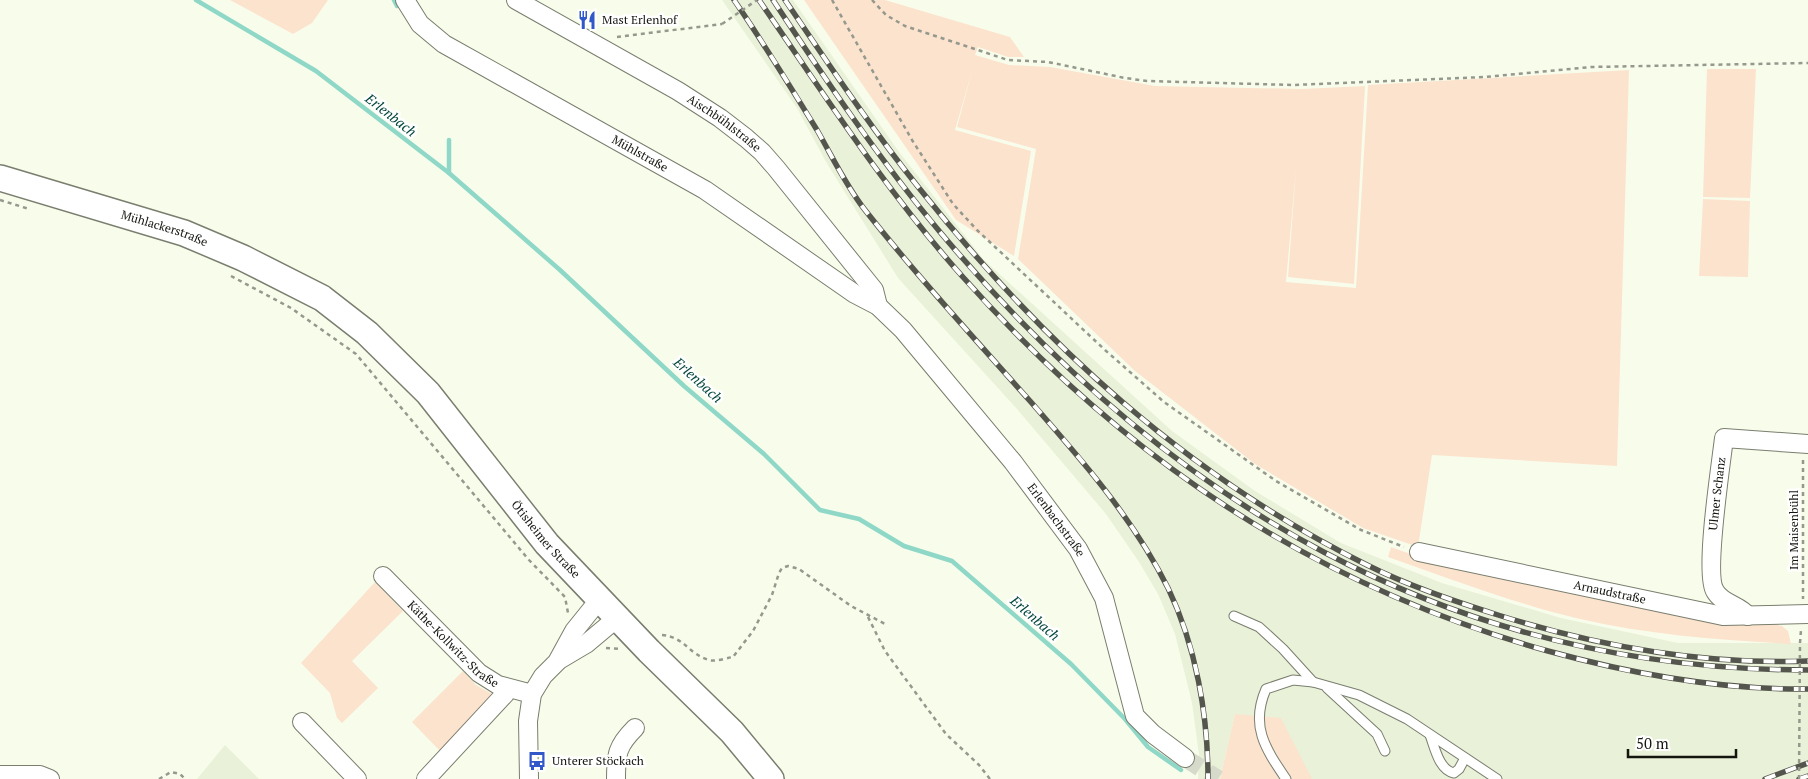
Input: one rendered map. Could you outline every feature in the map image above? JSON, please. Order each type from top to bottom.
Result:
[{"type":"main road","name":"Mühlackerstraße","points":[[0,178],[184,233],[243,258],[322,298]]},
{"type":"main road","name":"Ötisheimer Straße","points":[[322,298],[367,333],[428,393],[547,544],[649,651],[732,732],[772,779]]},
{"type":"street","name":"Mühlstraße","points":[[405,0],[420,24],[444,44],[705,190],[855,294],[878,306]]},
{"type":"street","name":"Aischbühlstraße","points":[[516,0],[699,104],[762,152],[874,290],[878,306]]},
{"type":"street","name":"Erlenbachstraße","points":[[878,306],[903,330],[1013,462],[1078,549],[1104,598],[1136,716],[1153,734],[1184,758]]},
{"type":"street","name":"Ulmer Schanz","points":[[1748,616],[1719,597],[1713,589],[1711,567],[1724,438],[1805,444]]},
{"type":"street","name":"Arnaudstraße","points":[[1418,552],[1697,612],[1723,616],[1805,615]]},
{"type":"street","name":"Käthe-Kollwitz-Straße","points":[[383,576],[479,672],[506,688],[532,694]]},
{"type":"street","points":[[529,779],[528,721],[532,694],[580,637],[600,600]]},
{"type":"street","points":[[580,637],[617,618]]},
{"type":"street","points":[[426,779],[505,694],[506,688]]},
{"type":"street","points":[[302,722],[357,779]]},
{"type":"street","points":[[616,779],[618,749],[635,728]]},
{"type":"street","points":[[0,775],[40,775],[50,779]]},
{"type":"lane","points":[[1234,616],[1259,627],[1283,649],[1313,682]]},
{"type":"lane","points":[[1286,779],[1262,740],[1258,720],[1260,703],[1266,689],[1280,682],[1293,680],[1313,682],[1376,703],[1407,719],[1497,779]]},
{"type":"lane","points":[[1325,686],[1357,713],[1377,734],[1385,751]]},
{"type":"lane","points":[[1430,735],[1443,768],[1448,772],[1454,772],[1459,769],[1465,758]]},
{"type":"path","points":[[603,50],[607,42],[622,36],[722,24],[757,0]]},
{"type":"path","points":[[832,0],[912,140],[953,204],[1105,350],[1164,402],[1276,480],[1361,530],[1418,552]]},
{"type":"path","points":[[872,0],[886,15],[905,26],[1008,60],[1048,62],[1125,78],[1147,80],[1293,85],[1485,77],[1591,67],[1808,63]]},
{"type":"path","points":[[0,200],[34,210]]},
{"type":"path","points":[[231,275],[291,308],[356,354],[404,408],[512,539],[565,597],[570,626],[595,651],[609,647],[622,651]]},
{"type":"path","name":"Im Maisenbühl","points":[[1805,444],[1805,615]]},
{"type":"path","points":[[649,651],[659,635],[675,636],[693,652],[711,661],[733,657],[753,631],[772,595],[782,568],[788,566],[799,569],[868,616],[887,625]]},
{"type":"path","points":[[868,616],[885,651],[946,734],[979,765],[990,779]]},
{"type":"path","points":[[1799,779],[1800,643]]},
{"type":"path","points":[[159,779],[171,772],[180,774],[185,779]]},
{"type":"shaded area","points":[[230,0],[328,0],[312,23],[293,34]]},
{"type":"shaded area","points":[[722,0],[793,0],[899,152],[984,260],[1172,431],[1255,491],[1341,543],[1442,583],[1561,618],[1678,643],[1808,643],[1808,779],[1312,779],[1235,714],[1220,779],[1198,779],[1199,755],[1192,703],[1175,634],[1158,594],[1139,562],[1106,514],[1017,409],[898,278],[826,162],[797,108]]},
{"type":"shaded area","points":[[804,0],[885,0],[1010,37],[1024,57],[1008,57],[978,47],[975,55],[1009,65],[1050,67],[1155,86],[1302,89],[1365,86],[1354,284],[1288,277],[1296,169],[1286,282],[1356,288],[1368,85],[1629,70],[1617,466],[1432,455],[1418,547],[1363,528],[1255,464],[1135,371],[1018,259],[1036,149],[957,127],[972,71],[955,130],[1031,151],[1014,256],[956,220]]},
{"type":"shaded area","points":[[1707,69],[1756,69],[1750,198],[1703,197]]},
{"type":"shaded area","points":[[1703,199],[1750,201],[1748,277],[1699,276]]},
{"type":"shaded area","points":[[1391,547],[1419,557],[1782,626],[1788,631],[1791,644],[1711,639],[1659,633],[1580,619],[1507,599],[1388,557]]},
{"type":"shaded area","points":[[375,582],[403,611],[352,661],[378,688],[342,723],[337,718],[330,693],[301,663]]},
{"type":"shaded area","points":[[463,671],[476,685],[494,695],[441,752],[412,722]]},
{"type":"shaded area","points":[[1235,714],[1281,718],[1312,779],[1220,779]]},
{"type":"shaded area","points":[[225,745],[259,779],[197,779]]},
{"type":"waterway","name":"Erlenbach","points":[[196,0],[316,71],[449,173],[560,270],[684,386],[764,454],[820,510],[859,519],[904,546],[952,561],[1071,664],[1125,719],[1148,747],[1181,770]]},
{"type":"waterway","points":[[394,0],[397,6]]},
{"type":"waterway","points":[[449,140],[449,173]]},
{"type":"tunnel","points":[[1185,758],[1218,779]]},
{"type":"railway","points":[[734,0],[787,81],[858,201],[925,283],[1087,467],[1139,537],[1168,588],[1178,610],[1193,657],[1206,730],[1208,779]]},
{"type":"railway","points":[[759,0],[907,210],[962,276],[1024,342],[1089,402],[1156,457],[1227,507],[1302,551],[1380,590],[1462,623],[1548,651],[1612,667],[1676,679],[1742,687],[1808,689]]},
{"type":"railway","points":[[773,0],[874,147],[940,232],[1028,328],[1121,414],[1219,489],[1324,552],[1435,603],[1552,640],[1677,662],[1808,670]]},
{"type":"railway","points":[[785,0],[901,165],[967,246],[1016,300],[1068,353],[1122,402],[1179,448],[1238,490],[1301,529],[1383,573],[1448,599],[1498,615],[1574,636],[1651,651],[1730,660],[1808,661]]},
{"type":"railway","points":[[1765,779],[1808,763]]},
{"type":"railway","points":[[1799,779],[1808,776]]},
{"type":"place","name":"Mast Erlenhof","points":[[587,20]]},
{"type":"place","name":"Unterer Stöckach","points":[[537,761]]}]
